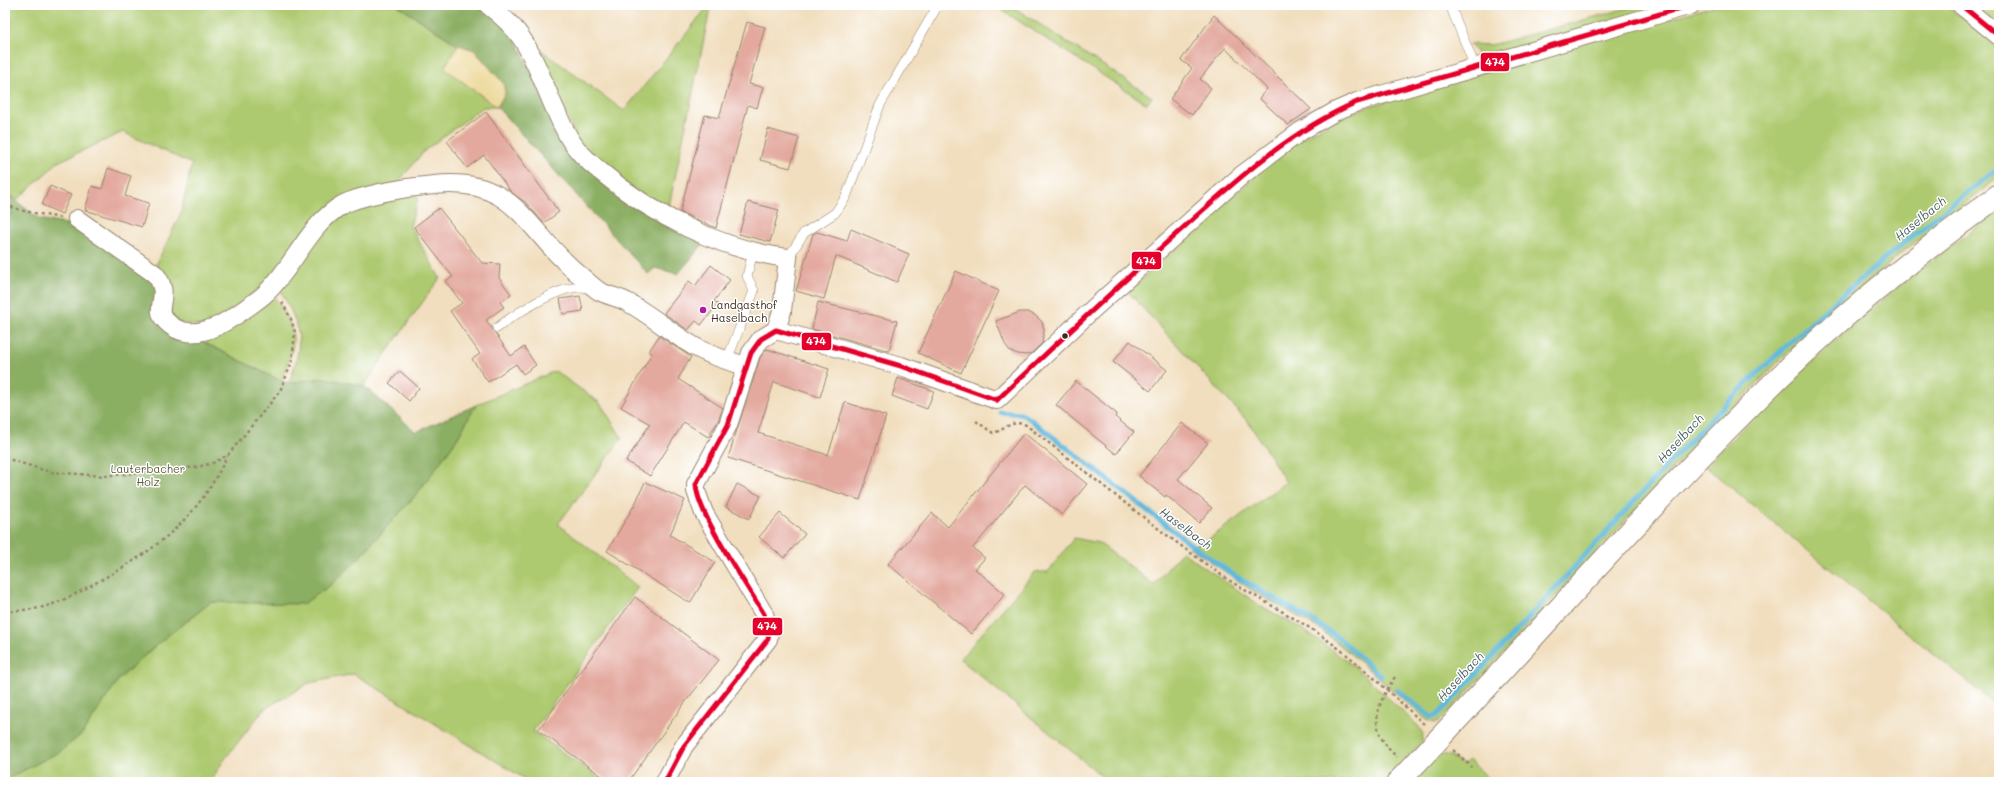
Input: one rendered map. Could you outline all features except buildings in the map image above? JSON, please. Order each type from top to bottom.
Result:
[{"type":"street","points":[[488,5],[507,20],[524,41],[572,142],[589,162],[615,184],[673,221],[710,237],[753,252],[788,258],[782,311],[776,330],[761,339],[756,345],[746,366],[728,425],[696,484],[696,491],[704,513],[764,614],[770,632],[768,639],[684,746],[665,782]]},
{"type":"street","points":[[776,330],[901,366],[997,400],[1094,308],[1242,176],[1301,131],[1357,102],[1691,5]]},
{"type":"street","points":[[1961,5],[1999,36]]},
{"type":"street","points":[[77,218],[155,274],[162,282],[164,294],[161,313],[168,322],[182,331],[194,333],[219,326],[265,294],[312,234],[327,218],[343,205],[412,188],[455,182],[474,184],[494,191],[516,207],[552,250],[599,291],[626,301],[664,325],[686,342],[715,357],[746,366]]},
{"type":"street","points":[[1398,782],[1681,475],[1797,360],[1885,284],[1999,195]]},
{"type":"lane","points":[[788,258],[804,233],[835,213],[846,197],[880,105],[938,5]]},
{"type":"lane","points":[[1450,5],[1475,67]]},
{"type":"lane","points":[[727,360],[754,291],[747,276],[753,252]]},
{"type":"lane","points":[[497,328],[517,312],[566,290],[580,287],[599,291]]},
{"type":"path","points":[[5,205],[53,218],[77,218]]},
{"type":"path","points":[[5,612],[47,606],[80,591],[126,566],[166,539],[195,508],[219,474],[228,455],[280,392],[292,362],[295,332],[291,320],[273,285]]},
{"type":"path","points":[[976,421],[993,433],[1000,431],[1006,425],[1019,422],[1026,424],[1179,545],[1241,589],[1305,625],[1332,644],[1472,767]]},
{"type":"path","points":[[5,458],[50,472],[104,476],[197,467],[213,463],[228,455]]},
{"type":"path","points":[[1395,677],[1380,702],[1377,726],[1386,747],[1397,758]]},
{"type":"green space","points":[[5,5],[397,5],[458,45],[444,68],[497,107],[483,107],[424,151],[396,185],[345,201],[277,275],[209,327],[173,322],[156,265],[181,213],[192,164],[123,132],[58,162],[17,200],[5,192]]},
{"type":"green space","points":[[397,5],[478,5],[497,19],[513,34],[563,137],[704,243],[678,274],[655,268],[648,274],[497,107],[505,93],[503,83],[474,50],[458,45]]},
{"type":"green space","points":[[709,5],[711,5],[668,211],[624,186],[579,142],[533,44],[624,111]]},
{"type":"green space","points":[[994,5],[1010,5],[1152,97],[1147,104]]},
{"type":"green space","points":[[1639,5],[1669,5],[1489,57],[1479,56],[1470,44],[1491,45]]},
{"type":"green space","points":[[1717,5],[1945,5],[1969,22],[1999,49],[1999,177],[1900,254],[1784,356],[1682,459],[1446,715],[1440,721],[1434,723],[1427,720],[1321,630],[1253,591],[1188,546],[1205,542],[1286,482],[1249,423],[1128,292],[1265,167],[1308,134],[1366,107],[1605,36]]},
{"type":"green space","points":[[1972,5],[1994,5],[1999,9],[1999,27]]},
{"type":"green space","name":"Lauterbacher Holz","points":[[5,192],[39,219],[73,225],[150,274],[160,300],[189,335],[281,381],[289,383],[324,378],[364,386],[416,432],[476,405],[457,439],[416,495],[352,565],[332,584],[303,604],[211,602],[156,645],[119,679],[82,734],[59,752],[5,780]]},
{"type":"green space","points":[[416,195],[418,198],[410,226],[440,278],[364,386],[324,378],[289,383],[298,354],[298,332],[296,323],[278,285],[341,210]]},
{"type":"green space","points":[[1999,210],[1999,708],[1705,466],[1789,382],[1887,295]]},
{"type":"green space","points":[[271,292],[286,316],[292,329],[293,336],[291,352],[281,381],[189,335]]},
{"type":"green space","points":[[555,371],[600,403],[622,438],[558,524],[638,587],[533,731],[604,782],[530,782],[354,674],[309,683],[264,709],[224,760],[210,782],[5,782],[5,780],[59,752],[82,734],[119,679],[156,645],[211,602],[303,604],[332,584],[352,565],[416,495],[457,439],[476,405]]},
{"type":"green space","points":[[1074,538],[1099,543],[1154,585],[1182,552],[1261,606],[1299,627],[1355,667],[1418,726],[1423,734],[1422,742],[1385,782],[1109,782],[960,659],[1035,572],[1048,572]]},
{"type":"green space","points":[[1441,754],[1450,756],[1463,765],[1469,760],[1493,782],[1410,782],[1434,757]]},
{"type":"sand","points":[[458,45],[474,50],[503,83],[505,93],[497,107],[444,68]]},
{"type":"waterway","name":"Haselbach","points":[[1397,690],[1431,717],[1437,716],[1713,417],[1781,351],[1852,287],[1924,226],[1999,168]]},
{"type":"waterway","name":"Haselbach","points":[[1000,412],[1021,414],[1030,419],[1189,543],[1235,576],[1310,619],[1341,640],[1381,676]]},
{"type":"transit line","name":"474","points":[[997,400],[1063,337],[1239,179],[1283,144],[1331,114],[1357,102],[1691,5]]},
{"type":"transit line","name":"474","points":[[1961,5],[1999,36]]},
{"type":"transit line","name":"474","points":[[665,782],[684,746],[768,639],[769,632],[764,614],[713,530],[698,497],[696,484],[728,425],[751,353],[761,339],[776,330],[901,366],[997,400]]},
{"type":"place","name":"Landgasthof Haselbach","points":[[703,310]]}]
